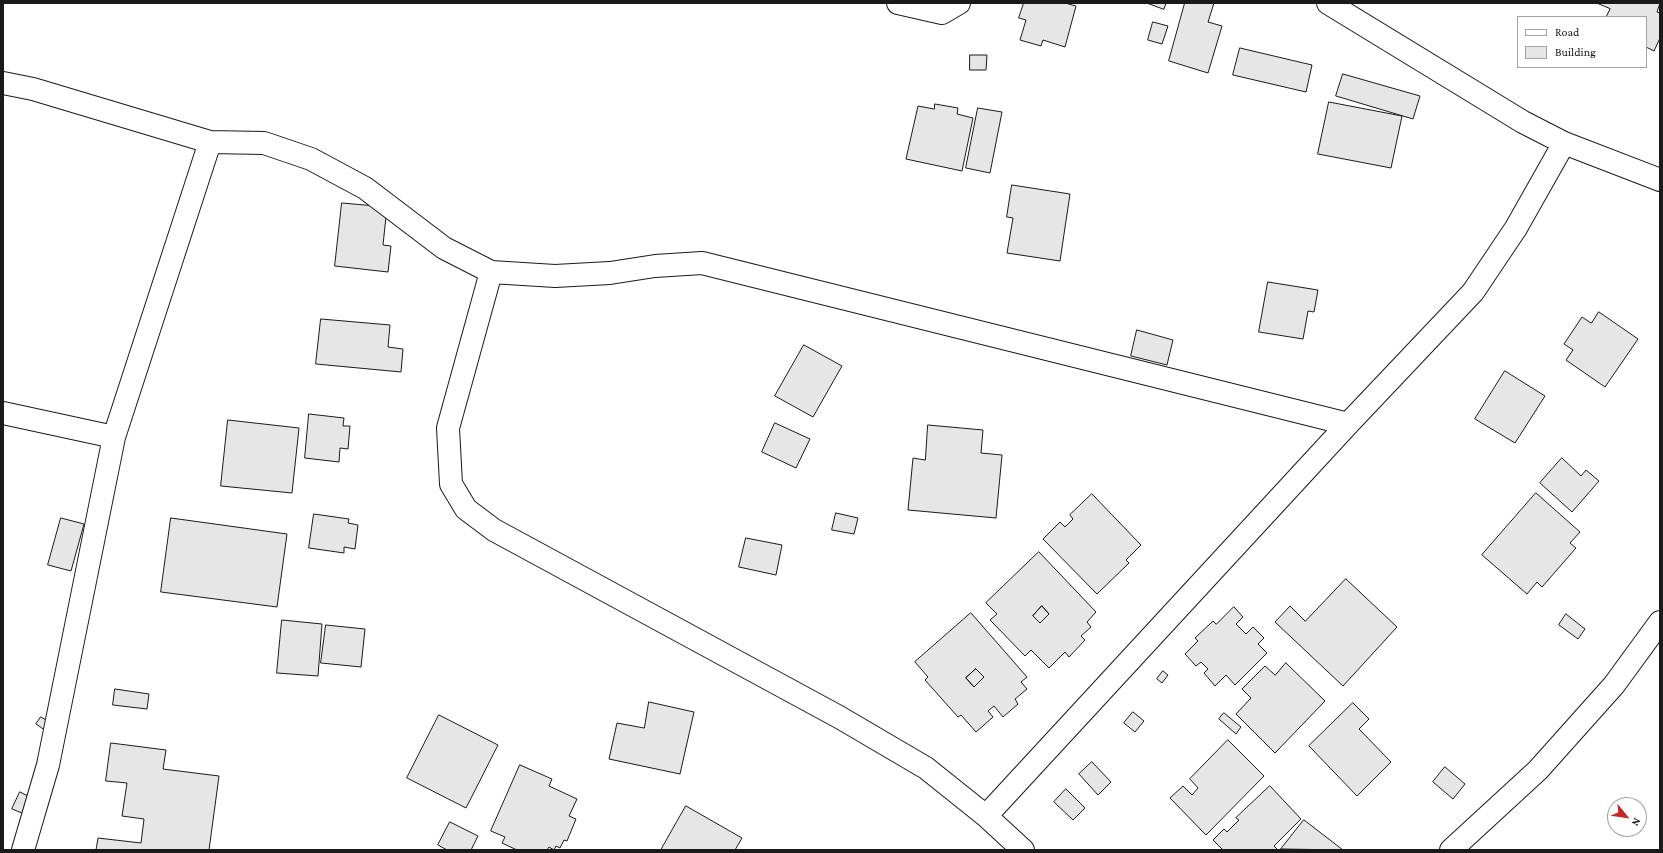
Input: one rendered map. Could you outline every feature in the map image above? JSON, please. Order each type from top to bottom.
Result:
[{"type":"street","points":[[898,3],[942,12],[959,3]]},
{"type":"street","points":[[1328,3],[1523,122],[1564,143],[1660,180]]},
{"type":"street","points":[[3,83],[33,89],[210,142],[264,143],[311,159],[365,188],[444,248],[490,272],[563,276],[610,274],[655,266],[702,263],[1348,424]]},
{"type":"street","points":[[22,850],[48,765],[114,437],[210,142]]},
{"type":"street","points":[[986,816],[1348,424],[1473,292],[1516,228],[1564,143]]},
{"type":"street","points":[[490,272],[448,428],[451,484],[466,509],[494,530],[840,717],[926,768],[986,816],[1023,850]]},
{"type":"street","points":[[3,413],[114,437]]},
{"type":"street","points":[[1451,850],[1538,770],[1614,685],[1660,622]]},
{"type":"building","points":[[1024,3],[1065,3],[1076,6],[1065,47],[1043,40],[1041,46],[1020,40],[1026,20],[1019,18]]},
{"type":"building","points":[[1147,3],[1166,3],[1164,9]]},
{"type":"building","points":[[1185,3],[1214,3],[1208,22],[1222,26],[1208,73],[1169,61]]},
{"type":"building","points":[[1597,3],[1660,3],[1657,12],[1660,13],[1660,38],[1654,51],[1647,48],[1647,16],[1606,16],[1610,9]]},
{"type":"building","points":[[1153,22],[1168,26],[1162,44],[1148,40]]},
{"type":"building","points":[[1240,48],[1312,65],[1306,92],[1233,75]]},
{"type":"building","points":[[970,55],[987,55],[986,70],[970,70]]},
{"type":"building","points":[[1343,74],[1420,96],[1413,119],[1336,96]]},
{"type":"building","points":[[1329,102],[1402,116],[1391,168],[1318,154]]},
{"type":"building","points":[[935,104],[958,108],[957,114],[973,118],[962,171],[906,159],[918,106],[934,109]]},
{"type":"building","points":[[978,108],[1002,112],[990,173],[966,168]]},
{"type":"building","points":[[1012,185],[1070,194],[1060,261],[1007,253],[1013,218],[1007,217]]},
{"type":"building","points":[[342,203],[387,207],[383,245],[391,246],[388,272],[335,266]]},
{"type":"building","points":[[1268,282],[1318,290],[1314,312],[1308,311],[1303,339],[1259,332]]},
{"type":"building","points":[[1599,312],[1638,339],[1605,387],[1566,360],[1573,350],[1564,344],[1582,317],[1591,323]]},
{"type":"building","points":[[321,319],[390,325],[388,347],[403,349],[401,372],[316,364]]},
{"type":"building","points":[[1137,330],[1173,340],[1167,365],[1131,356]]},
{"type":"building","points":[[804,345],[842,366],[813,417],[775,396]]},
{"type":"building","points":[[1505,371],[1545,396],[1515,443],[1475,419]]},
{"type":"building","points":[[309,414],[344,418],[343,426],[350,426],[348,449],[340,448],[339,462],[305,458]]},
{"type":"building","points":[[228,420],[299,428],[292,493],[221,486]]},
{"type":"building","points":[[775,423],[810,439],[796,468],[762,452]]},
{"type":"building","points":[[928,425],[983,430],[981,453],[1002,455],[996,518],[908,510],[913,458],[925,460]]},
{"type":"building","points":[[1562,458],[1581,476],[1586,470],[1599,481],[1572,512],[1540,483]]},
{"type":"building","points":[[1536,493],[1580,532],[1570,543],[1576,548],[1542,587],[1537,582],[1527,594],[1482,555]]},
{"type":"building","points":[[1092,494],[1141,545],[1126,560],[1129,563],[1097,594],[1043,539],[1060,522],[1065,527],[1073,519],[1070,515]]},
{"type":"building","points":[[836,513],[858,518],[854,534],[832,530]]},
{"type":"building","points":[[314,514],[349,519],[348,523],[358,525],[355,549],[344,547],[344,553],[309,548]]},
{"type":"building","points":[[61,518],[84,524],[71,571],[48,565]]},
{"type":"building","points":[[171,518],[287,534],[277,607],[161,592]]},
{"type":"building","points":[[746,538],[782,545],[776,575],[739,567]]},
{"type":"building","points":[[1039,552],[1096,612],[1087,622],[1091,627],[1081,636],[1085,640],[1069,657],[1065,652],[1049,668],[1031,650],[1025,656],[990,620],[997,614],[986,603]],"holes":[[[1042,606],[1049,614],[1040,623],[1033,616]]]},
{"type":"building","points":[[1346,579],[1397,627],[1343,686],[1275,622],[1290,606],[1305,621]]},
{"type":"building","points":[[1042,606],[1049,614],[1040,623],[1033,616]]},
{"type":"building","points":[[1234,607],[1243,617],[1236,624],[1246,634],[1253,627],[1264,638],[1258,644],[1267,653],[1235,685],[1226,675],[1215,686],[1204,673],[1208,669],[1201,662],[1196,666],[1185,654],[1198,641],[1195,638],[1213,621],[1216,624]]},
{"type":"building","points":[[971,613],[1027,677],[1021,682],[1027,689],[1015,699],[1018,704],[1003,717],[994,706],[988,711],[993,717],[976,732],[961,715],[958,717],[925,680],[928,677],[915,662]],"holes":[[[976,669],[984,677],[974,687],[966,678]]]},
{"type":"building","points":[[1566,614],[1585,629],[1578,639],[1559,625]]},
{"type":"building","points":[[282,620],[322,624],[318,676],[277,673]]},
{"type":"building","points":[[326,625],[365,629],[361,667],[321,663]]},
{"type":"building","points":[[1286,663],[1325,701],[1275,753],[1236,714],[1251,698],[1242,689],[1265,666],[1275,675]]},
{"type":"building","points":[[976,669],[984,677],[974,687],[966,678]]},
{"type":"building","points":[[1163,671],[1168,675],[1162,683],[1157,679]]},
{"type":"building","points":[[115,689],[149,694],[147,709],[113,705]]},
{"type":"building","points":[[649,702],[694,712],[680,774],[609,759],[617,723],[644,728]]},
{"type":"building","points":[[1353,703],[1369,719],[1359,729],[1391,762],[1357,796],[1309,746]]},
{"type":"building","points":[[1133,712],[1144,721],[1135,732],[1124,723]]},
{"type":"building","points":[[1224,713],[1241,727],[1236,734],[1219,719]]},
{"type":"building","points":[[439,715],[498,745],[466,808],[407,778]]},
{"type":"building","points":[[41,717],[51,723],[46,731],[36,724]]},
{"type":"building","points":[[1228,740],[1264,776],[1206,835],[1170,798],[1183,786],[1192,795],[1198,788],[1190,779]]},
{"type":"building","points":[[111,743],[166,750],[163,769],[219,776],[209,850],[96,850],[98,838],[141,843],[144,819],[122,816],[127,783],[106,781]]},
{"type":"building","points":[[1092,762],[1111,782],[1098,795],[1079,774]]},
{"type":"building","points":[[520,765],[552,779],[549,786],[577,799],[569,816],[576,819],[567,841],[564,840],[560,848],[556,846],[554,850],[549,847],[547,850],[517,850],[502,843],[505,837],[491,831]]},
{"type":"building","points":[[1445,767],[1465,784],[1453,799],[1433,782]]},
{"type":"building","points":[[1270,786],[1301,819],[1274,846],[1278,850],[1223,850],[1213,840],[1224,829],[1227,832],[1239,820],[1236,818]]},
{"type":"building","points":[[1066,789],[1085,808],[1073,820],[1054,802]]},
{"type":"building","points":[[20,792],[30,797],[22,813],[12,809]]},
{"type":"building","points":[[686,806],[742,838],[735,850],[661,850]]},
{"type":"building","points":[[1304,820],[1343,850],[1281,849]]},
{"type":"building","points":[[450,822],[478,836],[471,850],[447,850],[438,845]]}]
